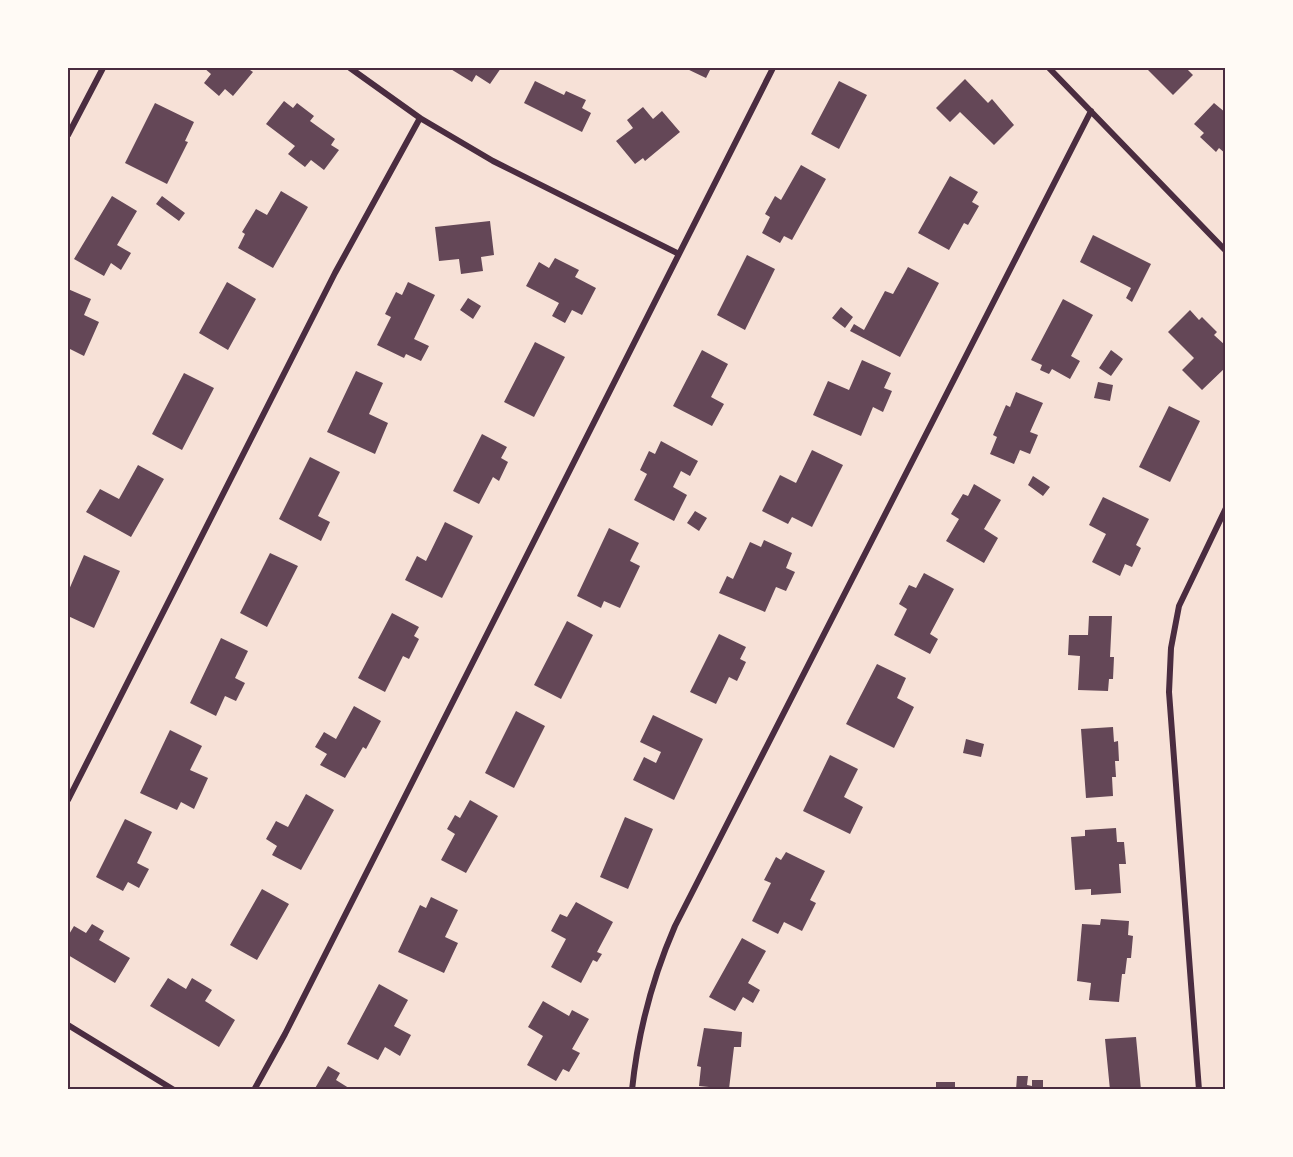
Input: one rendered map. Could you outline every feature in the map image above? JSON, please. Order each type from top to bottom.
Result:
[{"type":"street","points":[[68,135],[103,68]]},
{"type":"street","points":[[350,68],[420,118],[493,161],[679,254]]},
{"type":"street","points":[[254,1089],[285,1034],[773,68]]},
{"type":"street","points":[[1049,68],[1226,251]]},
{"type":"street","points":[[632,1089],[636,1053],[651,987],[675,926],[1091,111]]},
{"type":"street","points":[[68,800],[335,273],[420,118]]},
{"type":"street","points":[[1199,1089],[1169,692],[1170,658],[1179,606],[1226,508]]},
{"type":"street","points":[[68,1025],[174,1089]]},
{"type":"building","points":[[204,68],[247,68],[253,72],[233,96],[225,89],[219,96],[204,83],[211,74]]},
{"type":"building","points":[[449,68],[501,68],[490,84],[476,75],[472,82]]},
{"type":"building","points":[[685,68],[711,68],[706,78]]},
{"type":"building","points":[[1146,68],[1186,68],[1193,75],[1173,95]]},
{"type":"building","points":[[965,79],[988,103],[992,99],[1014,125],[994,145],[960,112],[950,122],[936,108]]},
{"type":"building","points":[[535,81],[564,95],[566,91],[586,100],[582,108],[591,113],[582,132],[524,103]]},
{"type":"building","points":[[839,81],[867,95],[839,149],[811,134]]},
{"type":"building","points":[[284,101],[293,108],[297,103],[314,116],[310,121],[335,139],[331,145],[339,150],[324,170],[311,160],[305,167],[288,154],[295,146],[266,124]]},
{"type":"building","points":[[155,103],[194,122],[185,141],[188,142],[167,184],[125,163]]},
{"type":"building","points":[[1214,103],[1226,113],[1226,154],[1219,148],[1216,152],[1200,137],[1204,133],[1194,124]]},
{"type":"building","points":[[643,107],[653,119],[662,111],[680,132],[645,161],[643,158],[635,164],[616,141],[633,128],[627,120]]},
{"type":"building","points":[[801,165],[826,179],[792,240],[784,236],[780,243],[762,233],[770,217],[765,214],[775,196],[781,200]]},
{"type":"building","points":[[950,176],[978,192],[972,202],[979,206],[968,225],[964,223],[949,250],[918,233]]},
{"type":"building","points":[[281,191],[308,207],[273,268],[238,248],[245,234],[242,232],[256,209],[267,215]]},
{"type":"building","points":[[112,196],[137,211],[117,245],[131,253],[121,270],[111,263],[104,276],[74,259]]},
{"type":"building","points":[[162,196],[185,213],[179,221],[156,204]]},
{"type":"building","points":[[490,221],[494,255],[481,257],[483,271],[461,274],[459,259],[439,261],[435,227]]},
{"type":"building","points":[[1093,235],[1151,264],[1132,302],[1126,298],[1131,288],[1080,262]]},
{"type":"building","points":[[747,255],[775,269],[745,330],[717,315]]},
{"type":"building","points":[[555,258],[579,270],[575,277],[596,288],[582,315],[572,310],[565,323],[552,316],[559,303],[526,286],[539,262],[549,268]]},
{"type":"building","points":[[908,267],[939,283],[900,357],[850,331],[854,324],[864,330],[885,291],[893,294]]},
{"type":"building","points":[[227,282],[256,299],[228,350],[199,333]]},
{"type":"building","points":[[408,282],[435,295],[414,339],[429,346],[421,361],[406,354],[404,358],[377,345],[391,317],[385,314],[396,292],[402,295]]},
{"type":"building","points":[[68,289],[91,299],[84,315],[99,322],[84,356],[68,348]]},
{"type":"building","points":[[468,298],[481,306],[473,319],[460,310]]},
{"type":"building","points":[[1063,299],[1093,315],[1071,356],[1080,361],[1070,379],[1052,369],[1049,374],[1040,370],[1042,365],[1031,360]]},
{"type":"building","points":[[841,307],[853,317],[845,328],[832,318]]},
{"type":"building","points":[[1190,310],[1199,320],[1202,317],[1217,332],[1214,335],[1226,346],[1226,367],[1202,390],[1182,370],[1194,358],[1168,332]]},
{"type":"building","points":[[535,342],[565,357],[534,417],[504,402]]},
{"type":"building","points":[[702,350],[728,364],[711,397],[724,404],[712,426],[673,406]]},
{"type":"building","points":[[1111,350],[1123,359],[1111,376],[1099,368]]},
{"type":"building","points":[[862,360],[891,373],[884,388],[892,391],[883,412],[873,407],[861,436],[813,415],[828,381],[849,390]]},
{"type":"building","points":[[356,371],[383,383],[369,414],[388,423],[375,454],[327,432]]},
{"type":"building","points":[[184,373],[214,388],[182,450],[152,434]]},
{"type":"building","points":[[1098,382],[1113,385],[1110,401],[1094,398]]},
{"type":"building","points":[[1016,392],[1043,403],[1030,432],[1038,435],[1030,454],[1020,450],[1014,464],[990,454],[997,437],[993,435],[1006,405],[1010,407]]},
{"type":"building","points":[[1169,406],[1200,421],[1170,482],[1139,467]]},
{"type":"building","points":[[482,434],[507,447],[501,458],[508,462],[499,481],[493,477],[479,504],[453,491]]},
{"type":"building","points":[[661,441],[698,461],[690,476],[681,471],[673,487],[687,495],[674,521],[634,500],[647,474],[640,470],[649,451],[655,454]]},
{"type":"building","points":[[812,450],[843,465],[812,527],[792,517],[788,524],[762,511],[780,475],[796,483]]},
{"type":"building","points":[[310,457],[340,472],[318,516],[330,522],[321,541],[279,519]]},
{"type":"building","points":[[138,465],[164,479],[131,537],[86,512],[100,489],[119,499]]},
{"type":"building","points":[[1033,476],[1050,487],[1043,496],[1028,485]]},
{"type":"building","points":[[974,484],[1001,500],[984,529],[998,538],[984,563],[946,541],[959,519],[951,514],[963,494],[968,496]]},
{"type":"building","points":[[1103,497],[1149,519],[1136,545],[1141,548],[1132,567],[1125,564],[1120,576],[1092,562],[1106,534],[1089,525]]},
{"type":"building","points":[[695,511],[707,518],[699,531],[687,523]]},
{"type":"building","points":[[445,522],[473,536],[442,598],[405,580],[417,556],[426,561]]},
{"type":"building","points":[[609,528],[639,543],[630,561],[640,566],[620,608],[604,601],[601,608],[577,596]]},
{"type":"building","points":[[764,540],[792,553],[786,568],[795,572],[786,591],[776,587],[765,612],[719,593],[727,576],[733,579],[750,542],[761,547]]},
{"type":"building","points":[[270,553],[298,566],[267,627],[240,613]]},
{"type":"building","points":[[84,555],[120,571],[94,628],[68,616],[68,592]]},
{"type":"building","points":[[924,573],[954,589],[930,634],[938,639],[930,654],[894,635],[907,609],[899,604],[909,585],[916,588]]},
{"type":"building","points":[[392,613],[419,627],[414,636],[419,639],[409,659],[403,656],[385,692],[358,678]]},
{"type":"building","points":[[1089,616],[1112,616],[1110,657],[1114,657],[1113,679],[1109,679],[1108,691],[1078,690],[1080,656],[1068,655],[1069,635],[1088,635]]},
{"type":"building","points":[[567,621],[593,635],[561,699],[534,685]]},
{"type":"building","points":[[719,634],[746,647],[740,659],[746,662],[737,681],[729,677],[716,704],[690,692]]},
{"type":"building","points":[[221,638],[248,651],[235,678],[245,683],[236,701],[225,696],[216,716],[190,703]]},
{"type":"building","points":[[877,664],[906,678],[897,698],[914,707],[894,748],[846,724]]},
{"type":"building","points":[[354,706],[381,721],[366,749],[363,747],[345,778],[320,765],[327,754],[315,747],[324,732],[336,739]]},
{"type":"building","points":[[516,711],[545,726],[514,788],[485,773]]},
{"type":"building","points":[[653,715],[703,739],[674,800],[633,780],[644,757],[656,763],[661,752],[640,742]]},
{"type":"building","points":[[1113,727],[1114,742],[1118,741],[1119,761],[1115,761],[1116,777],[1112,777],[1113,796],[1086,798],[1081,729]]},
{"type":"building","points":[[170,730],[202,746],[190,770],[208,778],[194,809],[181,802],[177,810],[140,793]]},
{"type":"building","points":[[966,739],[984,744],[981,757],[963,753]]},
{"type":"building","points":[[830,755],[858,769],[844,797],[863,807],[850,834],[803,811]]},
{"type":"building","points":[[306,794],[334,810],[301,870],[272,855],[277,846],[266,839],[276,821],[288,827]]},
{"type":"building","points":[[470,800],[498,816],[466,873],[441,860],[455,834],[447,829],[455,815],[460,818]]},
{"type":"building","points":[[625,817],[653,829],[628,889],[600,877]]},
{"type":"building","points":[[125,819],[152,832],[137,863],[149,869],[139,888],[128,882],[123,891],[96,877]]},
{"type":"building","points":[[1116,828],[1117,842],[1124,842],[1126,864],[1119,864],[1121,893],[1091,895],[1091,889],[1075,890],[1071,837],[1085,836],[1085,830]]},
{"type":"building","points":[[786,852],[825,871],[810,900],[816,903],[802,931],[784,922],[778,934],[752,921],[771,883],[764,880],[776,857],[781,860]]},
{"type":"building","points":[[262,889],[289,904],[257,960],[230,945]]},
{"type":"building","points":[[431,897],[458,910],[445,937],[458,943],[444,973],[398,952],[420,905],[426,908]]},
{"type":"building","points":[[576,902],[613,922],[597,952],[602,954],[597,962],[593,960],[581,983],[551,967],[566,939],[551,931],[560,914],[567,917]]},
{"type":"building","points":[[1101,919],[1129,921],[1128,935],[1133,936],[1131,958],[1127,958],[1125,974],[1122,974],[1119,1002],[1089,1000],[1091,983],[1077,981],[1082,924],[1100,925]]},
{"type":"building","points":[[92,924],[104,931],[99,940],[130,958],[115,983],[68,955],[68,936],[74,926],[86,933]]},
{"type":"building","points":[[742,938],[766,951],[748,983],[760,990],[753,1003],[743,997],[735,1011],[709,997]]},
{"type":"building","points":[[168,978],[186,989],[192,978],[212,990],[205,1001],[235,1020],[219,1047],[150,1006]]},
{"type":"building","points":[[379,984],[408,1000],[394,1026],[411,1035],[400,1056],[385,1047],[378,1060],[347,1044]]},
{"type":"building","points":[[543,1001],[569,1016],[572,1010],[589,1019],[572,1049],[580,1053],[569,1072],[563,1069],[556,1081],[527,1065],[543,1036],[528,1027]]},
{"type":"building","points":[[704,1028],[742,1032],[741,1047],[734,1047],[729,1089],[699,1086],[701,1067],[697,1066]]},
{"type":"building","points":[[1136,1037],[1141,1090],[1110,1090],[1105,1039]]},
{"type":"building","points":[[328,1066],[340,1073],[336,1080],[352,1090],[314,1090]]},
{"type":"building","points":[[1017,1076],[1028,1076],[1027,1085],[1032,1086],[1032,1080],[1043,1080],[1043,1087],[1047,1090],[1016,1090]]},
{"type":"building","points":[[936,1082],[955,1082],[955,1090],[936,1090]]}]
